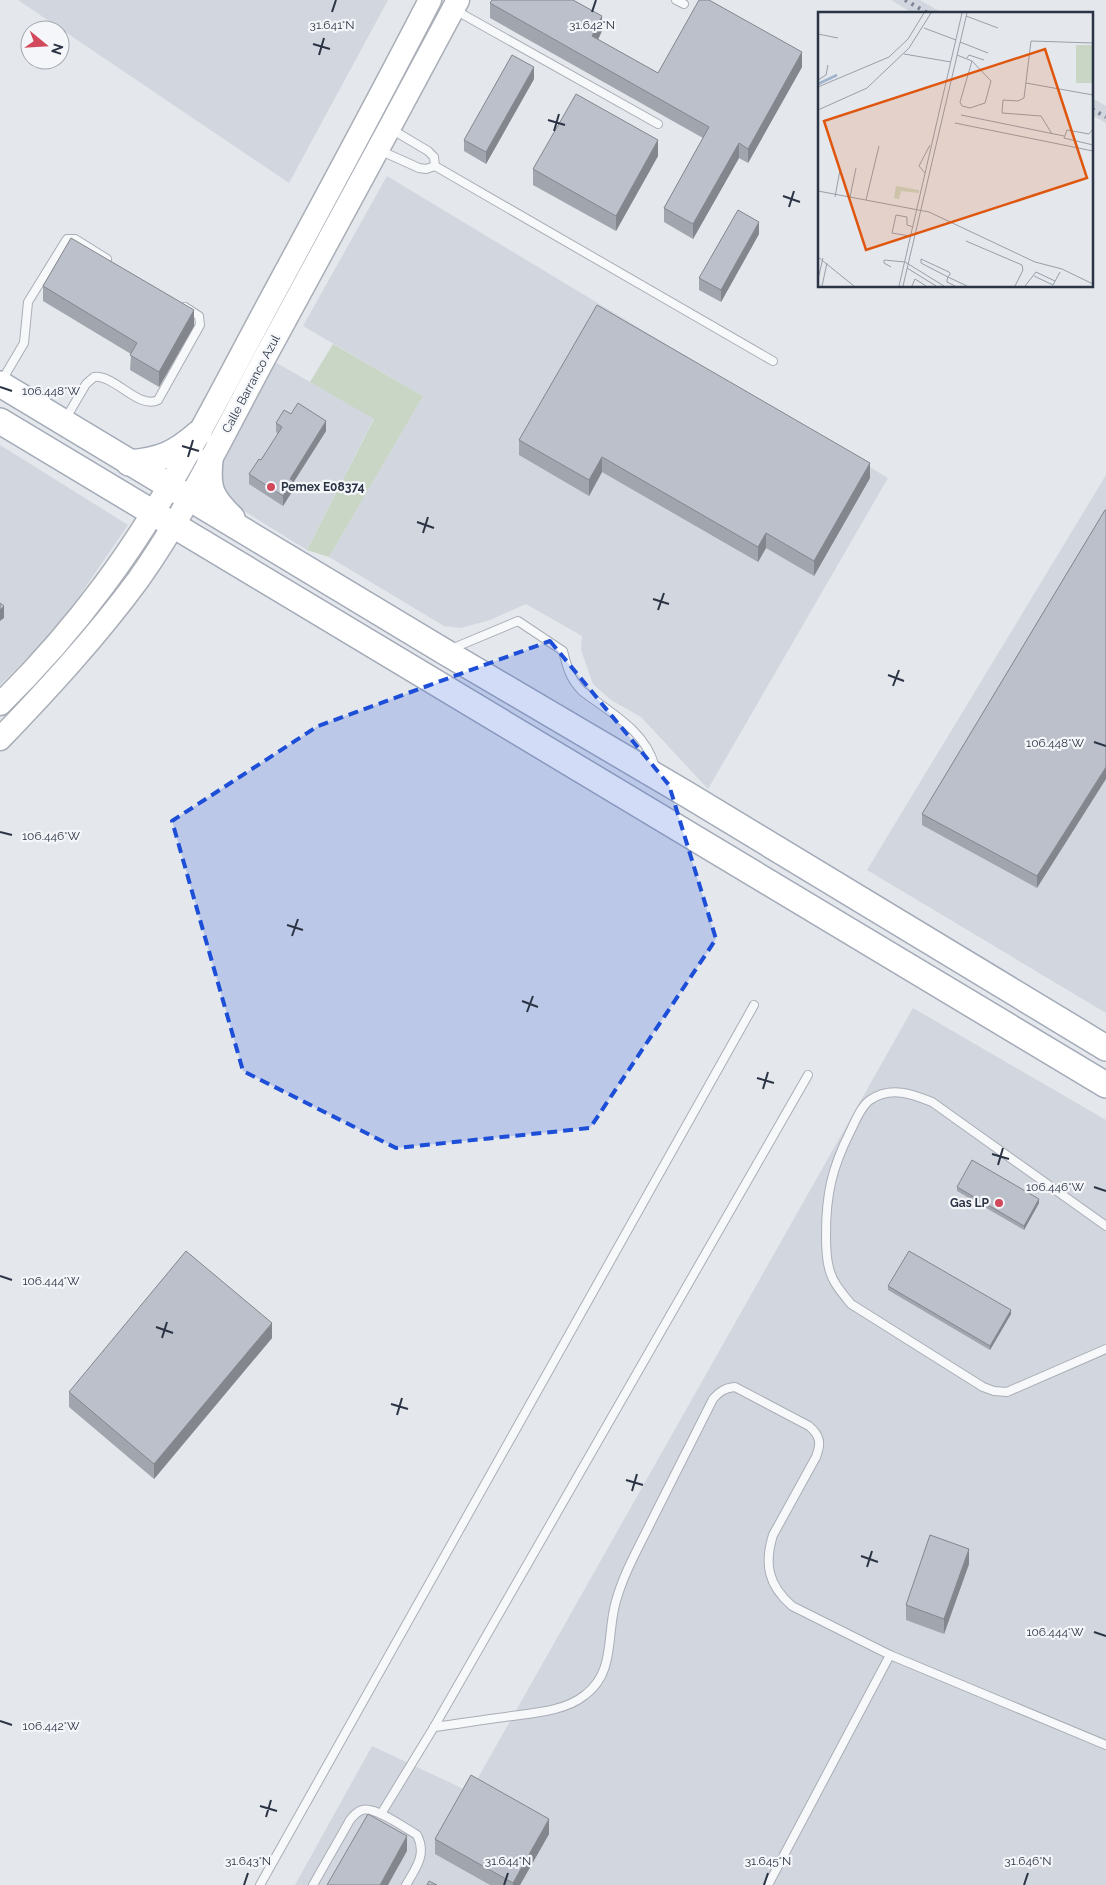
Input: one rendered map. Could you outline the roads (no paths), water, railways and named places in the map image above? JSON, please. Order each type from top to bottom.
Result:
[{"type":"main road","name":"Calle Barranco Azul","points":[[179,492],[210,460],[255,376],[367,144],[430,0]]},
{"type":"main road","name":"Calle Barranco Azul","points":[[0,739],[37,702],[137,580],[163,520],[179,492],[199,433],[261,318],[367,144],[389,128],[455,4]]},
{"type":"main road","points":[[255,376],[246,371],[244,367],[262,327],[263,322],[261,318]]},
{"type":"main road","points":[[0,384],[445,652],[657,776],[1102,1045],[1082,1070]]},
{"type":"main road","points":[[0,421],[1106,1085]]},
{"type":"main road","points":[[129,463],[149,461],[170,454],[179,450],[199,433]]},
{"type":"main road","points":[[210,460],[208,480],[214,497],[220,506],[250,535]]},
{"type":"main road","name":"Calle Barranco Azul","points":[[0,704],[34,670],[105,585],[163,520]]},
{"type":"lane","points":[[676,0],[684,4]]},
{"type":"lane","points":[[455,4],[658,124]]},
{"type":"lane","points":[[389,128],[428,151],[434,157],[435,166]]},
{"type":"lane","points":[[367,144],[419,168],[426,169],[435,166],[773,361]]},
{"type":"lane","points":[[0,384],[24,342],[28,302],[64,242],[68,239],[75,239],[115,264]]},
{"type":"lane","points":[[63,422],[86,384],[94,377],[103,378],[146,402],[158,400],[200,325],[199,316],[180,303]]},
{"type":"lane","points":[[445,652],[518,621],[563,650],[570,676],[575,683],[582,691],[631,729],[644,742],[653,761],[657,776]]},
{"type":"lane","points":[[260,1885],[754,1005]]},
{"type":"lane","points":[[381,1814],[434,1727],[808,1075]]},
{"type":"lane","points":[[1106,1226],[932,1102],[911,1093],[895,1092],[883,1094],[869,1100],[857,1118],[839,1155],[826,1206],[826,1242],[829,1269],[839,1290],[851,1304],[983,1387],[994,1391],[1007,1392],[1106,1349]]},
{"type":"lane","points":[[434,1727],[549,1710],[568,1705],[584,1697],[596,1686],[604,1674],[608,1658],[613,1611],[622,1582],[713,1399],[726,1388],[735,1387],[809,1426],[820,1438],[820,1448],[816,1458],[773,1535],[769,1548],[768,1563],[770,1576],[782,1597],[792,1606],[890,1656],[1106,1745]]},
{"type":"lane","points":[[768,1885],[890,1656]]},
{"type":"lane","points":[[313,1885],[355,1814],[362,1810],[371,1809],[417,1835],[422,1849],[421,1858],[406,1885]]},
{"type":"railway","points":[[905,0],[926,12]]},
{"type":"railway","points":[[1094,110],[1106,117]]},
{"type":"place","name":"Pemex E08374","points":[[271,487]]},
{"type":"place","name":"Gas LP","points":[[999,1203]]}]
